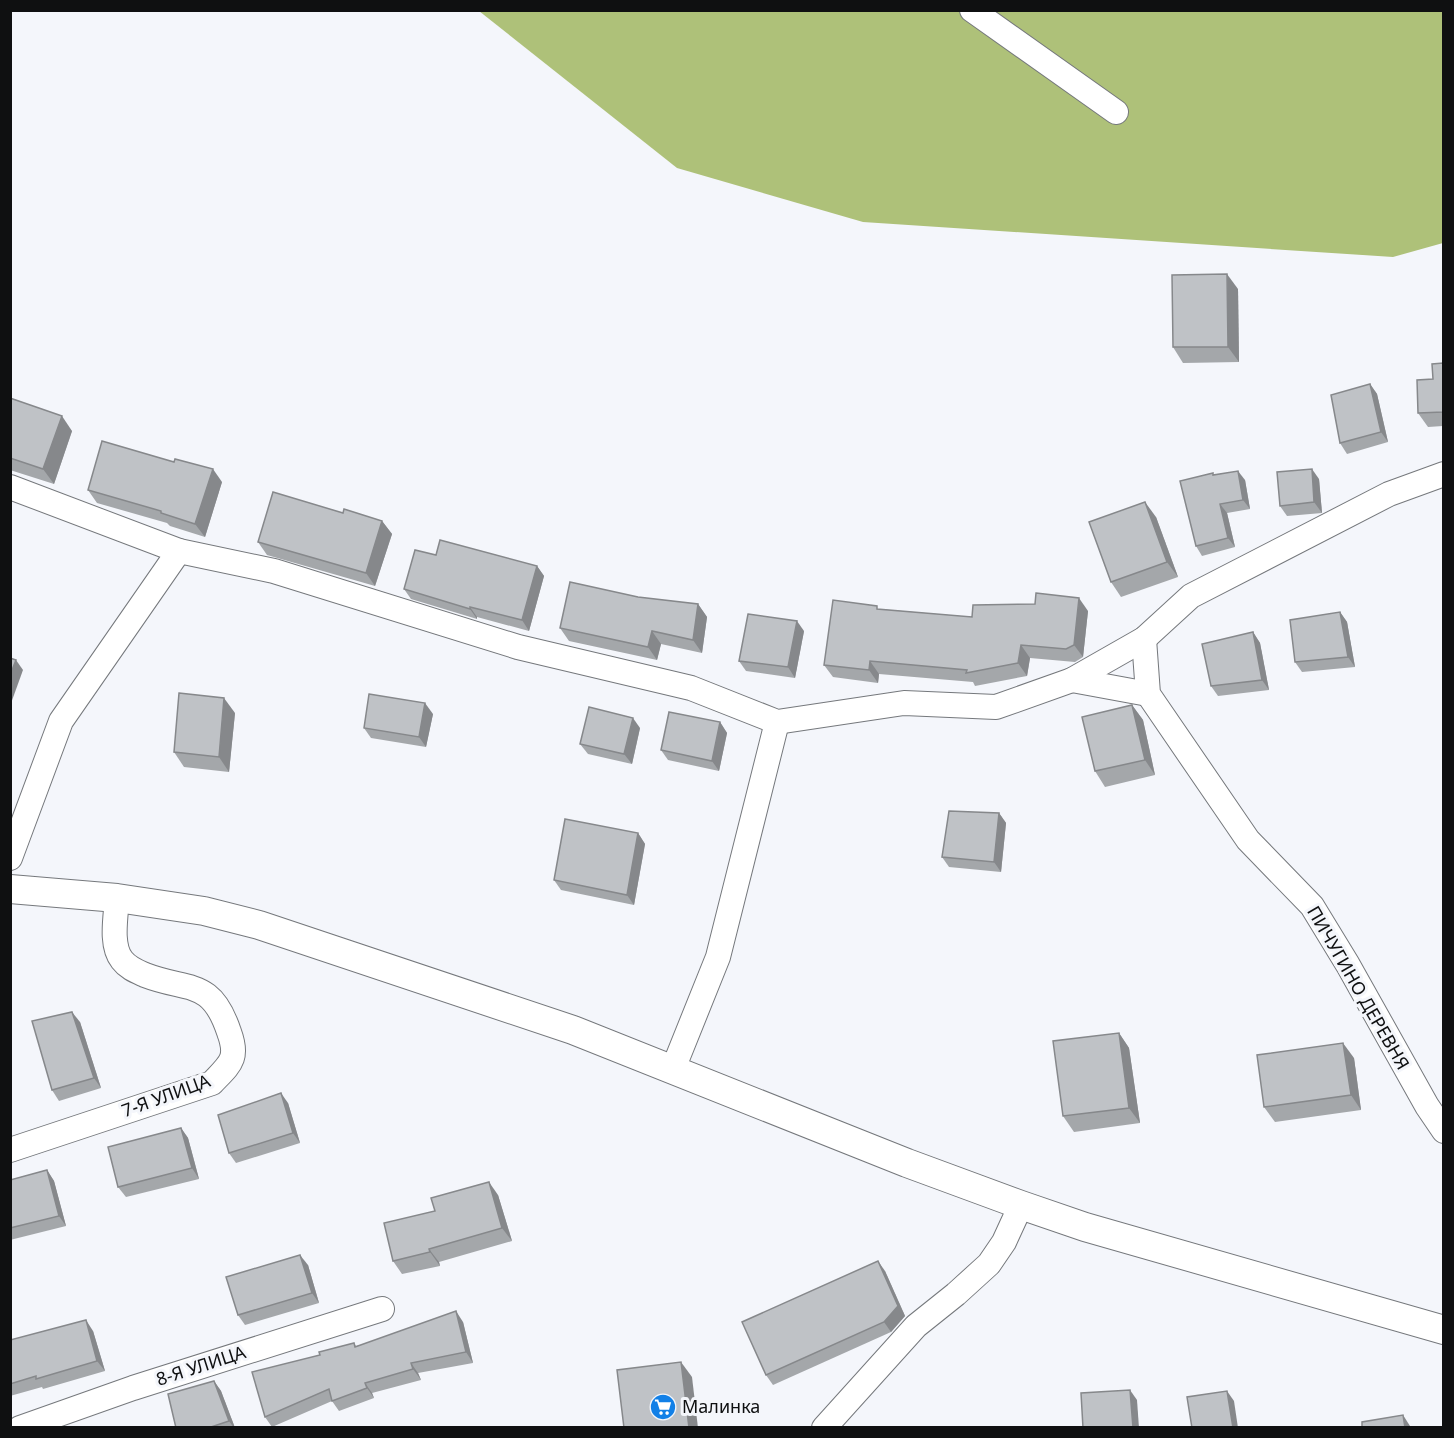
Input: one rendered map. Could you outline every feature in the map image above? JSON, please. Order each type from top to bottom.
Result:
[{"type":"street","points":[[972,10],[1116,112]]},
{"type":"street","points":[[10,487],[179,551],[274,571],[518,647],[691,688],[777,722],[904,703],[996,707],[1072,680],[1144,639],[1191,596],[1389,494],[1443,474]]},
{"type":"street","points":[[10,858],[61,721],[179,551]]},
{"type":"street","points":[[1072,680],[1148,694],[1144,639]]},
{"type":"street","name":"ПИЧУГИНО ДЕРЕВНЯ","points":[[1148,694],[1248,840],[1312,906],[1348,964],[1443,1131]]},
{"type":"street","points":[[673,1069],[718,957],[777,722]]},
{"type":"street","points":[[10,889],[117,898],[204,911],[259,925],[573,1029],[907,1163],[1085,1227],[1443,1330]]},
{"type":"street","name":"7-Я УЛИЦА","points":[[10,1150],[212,1083],[232,1063],[233,1044],[223,1013],[216,1003],[200,989],[150,977],[133,970],[122,960],[116,947],[117,898]]},
{"type":"street","points":[[824,1428],[916,1326],[989,1264],[1004,1242],[1021,1205]]},
{"type":"street","name":"8-Я УЛИЦА","points":[[20,1428],[133,1388],[382,1309]]},
{"type":"green space","points":[[479,11],[1443,11],[1443,243],[1393,257],[863,222],[677,168]]},
{"type":"building","points":[[1227,274],[1228,347],[1173,347],[1172,275]]},
{"type":"building","points":[[1443,363],[1443,412],[1418,413],[1417,380],[1433,379],[1432,364]]},
{"type":"building","points":[[1370,384],[1381,432],[1340,443],[1331,395]]},
{"type":"building","points":[[10,398],[62,416],[43,469],[10,458]]},
{"type":"building","points":[[102,441],[174,462],[175,459],[213,469],[195,524],[161,513],[161,511],[88,490]]},
{"type":"building","points":[[1312,469],[1314,502],[1280,506],[1277,472]]},
{"type":"building","points":[[1238,471],[1243,500],[1220,504],[1228,538],[1196,546],[1180,481],[1213,473],[1213,475]]},
{"type":"building","points":[[273,492],[343,513],[344,509],[382,521],[366,573],[258,542]]},
{"type":"building","points":[[1145,502],[1167,562],[1111,582],[1089,522]]},
{"type":"building","points":[[440,540],[537,566],[522,620],[470,607],[470,609],[404,589],[415,550],[436,555]]},
{"type":"building","points":[[570,582],[638,597],[698,604],[693,640],[652,631],[648,647],[560,628]]},
{"type":"building","points":[[1036,593],[1079,598],[1074,645],[1066,649],[1021,645],[1018,663],[966,673],[967,670],[870,661],[869,670],[824,665],[833,600],[877,606],[877,609],[972,617],[973,605],[1035,604]]},
{"type":"building","points":[[1340,612],[1348,657],[1295,662],[1290,620]]},
{"type":"building","points":[[748,614],[797,621],[788,667],[739,661]]},
{"type":"building","points":[[1253,632],[1262,680],[1211,686],[1202,644]]},
{"type":"building","points":[[10,658],[16,660],[10,675]]},
{"type":"building","points":[[179,693],[224,698],[219,757],[174,752]]},
{"type":"building","points":[[369,694],[425,703],[419,737],[364,728]]},
{"type":"building","points":[[1132,705],[1145,760],[1095,771],[1082,717]]},
{"type":"building","points":[[589,707],[633,718],[624,754],[580,744]]},
{"type":"building","points":[[669,712],[720,722],[712,761],[661,750]]},
{"type":"building","points":[[949,811],[999,813],[994,862],[942,857]]},
{"type":"building","points":[[565,819],[638,833],[627,895],[554,880]]},
{"type":"building","points":[[72,1012],[94,1078],[52,1090],[32,1021]]},
{"type":"building","points":[[1119,1033],[1129,1108],[1063,1116],[1053,1041]]},
{"type":"building","points":[[1343,1043],[1351,1095],[1264,1107],[1257,1055]]},
{"type":"building","points":[[281,1093],[293,1133],[229,1153],[218,1115]]},
{"type":"building","points":[[181,1128],[192,1168],[118,1187],[108,1147]]},
{"type":"building","points":[[47,1170],[59,1216],[10,1228],[10,1180]]},
{"type":"building","points":[[489,1182],[502,1228],[429,1249],[430,1252],[393,1261],[384,1223],[435,1211],[431,1198]]},
{"type":"building","points":[[300,1255],[312,1293],[238,1315],[226,1277]]},
{"type":"building","points":[[878,1261],[898,1306],[884,1322],[766,1375],[742,1322]]},
{"type":"building","points":[[456,1311],[466,1352],[411,1363],[413,1369],[365,1383],[367,1388],[332,1401],[329,1389],[265,1417],[252,1372],[320,1355],[319,1352],[354,1343],[355,1347]]},
{"type":"building","points":[[86,1320],[97,1361],[36,1379],[36,1376],[10,1384],[10,1340]]},
{"type":"building","name":"Малинка","points":[[681,1362],[689,1428],[624,1428],[617,1370]]},
{"type":"building","points":[[214,1381],[229,1421],[208,1428],[176,1428],[168,1394]]},
{"type":"building","points":[[1130,1390],[1133,1428],[1083,1428],[1081,1393]]},
{"type":"building","points":[[1227,1391],[1233,1428],[1192,1428],[1187,1397]]},
{"type":"building","points":[[1403,1415],[1405,1428],[1362,1428],[1362,1422]]},
{"type":"place","name":"Малинка","points":[[663,1407]]}]
